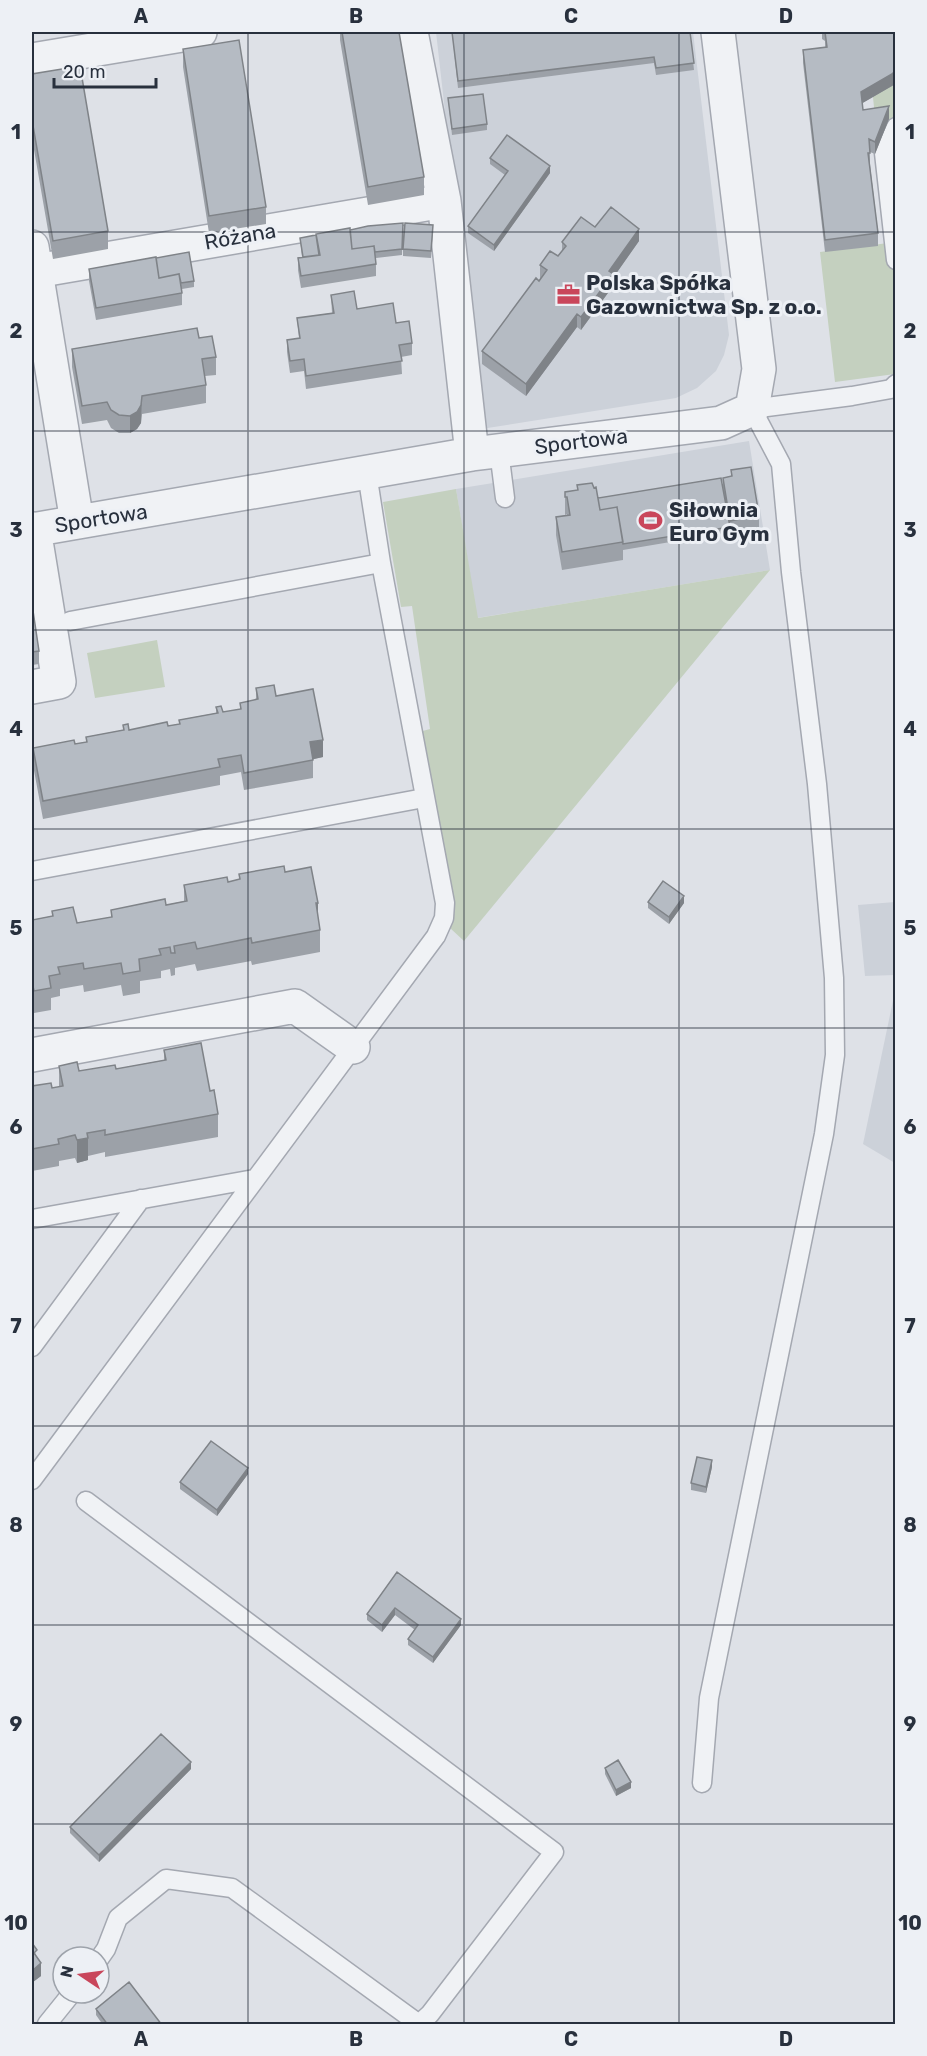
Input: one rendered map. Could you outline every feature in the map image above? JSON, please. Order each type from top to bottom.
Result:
[{"type":"street","points":[[32,60],[200,32]]},
{"type":"street","points":[[411,32],[444,201],[486,453]]},
{"type":"street","points":[[718,32],[759,369],[753,409]]},
{"type":"street","name":"Różana","points":[[34,259],[444,201]]},
{"type":"street","points":[[34,259],[77,522]]},
{"type":"street","name":"Sportowa","points":[[33,529],[486,453],[721,423],[753,409]]},
{"type":"street","points":[[32,687],[59,682],[33,529]]},
{"type":"street","points":[[32,1055],[295,1006],[353,1047]]},
{"type":"lane","points":[[896,127],[884,153],[896,260]]},
{"type":"lane","points":[[702,1783],[709,1698],[824,1134],[835,1055],[834,978],[817,784],[780,464],[753,409],[852,396],[891,389],[896,384]]},
{"type":"lane","points":[[486,453],[505,498]]},
{"type":"lane","points":[[32,1480],[436,936],[444,918],[445,903],[381,563],[367,473]]},
{"type":"lane","points":[[70,621],[381,563]]},
{"type":"lane","points":[[32,872],[424,798]]},
{"type":"lane","points":[[32,1219],[254,1179]]},
{"type":"lane","points":[[32,1347],[141,1199]]},
{"type":"lane","points":[[86,1501],[554,1852],[430,2014],[419,2024],[232,1888],[166,1879],[118,1918],[108,1945]]},
{"type":"lane","points":[[47,2025],[63,2005]]},
{"type":"shaded area","points":[[436,32],[693,32],[729,335],[724,355],[716,371],[697,388],[676,398],[481,429]]},
{"type":"shaded area","points":[[749,441],[770,570],[477,618],[456,489]]},
{"type":"shaded area","points":[[895,902],[895,975],[865,976],[858,905]]},
{"type":"shaded area","points":[[895,991],[895,1163],[863,1144]]},
{"type":"green space","points":[[895,73],[895,374],[835,382],[820,252],[888,243],[871,78]]},
{"type":"green space","points":[[456,489],[478,618],[770,570],[464,941],[450,928],[419,732],[430,729],[412,606],[401,607],[383,502]]},
{"type":"green space","points":[[157,640],[165,687],[95,698],[87,653]]},
{"type":"building","points":[[342,32],[399,32],[424,177],[368,187]]},
{"type":"building","points":[[452,32],[690,32],[694,63],[656,68],[654,57],[458,81]]},
{"type":"building","points":[[825,32],[896,32],[896,70],[861,92],[863,110],[889,106],[875,142],[869,139],[870,153],[868,153],[878,233],[825,240],[803,50],[827,47]]},
{"type":"building","points":[[239,40],[266,207],[209,216],[183,49]]},
{"type":"building","points":[[80,66],[108,231],[53,241],[32,120],[32,74]]},
{"type":"building","points":[[483,94],[487,124],[452,129],[448,98]]},
{"type":"building","points":[[507,135],[550,166],[494,245],[468,226],[508,171],[490,158]]},
{"type":"building","points":[[611,207],[639,229],[609,271],[613,274],[581,317],[577,314],[526,384],[482,351],[536,278],[539,281],[547,270],[540,265],[550,251],[558,256],[566,246],[562,242],[581,217],[595,227]]},
{"type":"building","points":[[403,223],[402,249],[375,252],[374,246],[352,249],[350,230]]},
{"type":"building","points":[[405,223],[433,225],[431,251],[403,249]]},
{"type":"building","points":[[350,228],[352,249],[374,246],[376,264],[301,276],[298,258],[320,255],[316,234]]},
{"type":"building","points":[[316,235],[319,255],[303,257],[300,238]]},
{"type":"building","points":[[189,252],[194,281],[181,283],[179,274],[159,278],[156,258]]},
{"type":"building","points":[[156,257],[159,278],[179,274],[182,293],[96,308],[89,269]]},
{"type":"building","points":[[354,291],[357,309],[393,303],[396,323],[409,321],[412,343],[399,345],[402,361],[306,376],[304,359],[290,361],[287,340],[300,338],[297,318],[334,313],[331,295]]},
{"type":"building","points":[[197,328],[199,338],[212,336],[216,357],[202,359],[206,385],[142,396],[137,412],[130,416],[119,415],[111,410],[107,402],[82,406],[72,349]]},
{"type":"building","points":[[751,467],[759,515],[730,521],[723,478],[732,476],[731,470]]},
{"type":"building","points":[[721,478],[730,527],[623,544],[617,507],[600,510],[598,498]]},
{"type":"building","points":[[592,483],[594,488],[596,487],[600,510],[617,507],[623,542],[562,552],[556,517],[570,515],[565,492],[578,490],[577,485]]},
{"type":"building","points":[[32,604],[39,651],[32,652]]},
{"type":"building","points":[[274,685],[276,696],[313,689],[323,740],[310,742],[313,760],[244,773],[241,755],[218,759],[220,767],[43,801],[33,748],[74,740],[75,744],[87,742],[86,737],[124,730],[123,725],[128,724],[129,730],[167,722],[168,726],[180,724],[179,720],[218,713],[216,707],[221,706],[223,712],[241,709],[240,703],[258,699],[256,688]]},
{"type":"building","points":[[284,866],[285,872],[311,867],[318,903],[316,903],[320,930],[252,943],[251,938],[197,949],[195,942],[174,946],[175,953],[171,953],[170,947],[159,949],[161,955],[139,959],[140,971],[123,974],[121,963],[84,969],[83,963],[58,967],[60,974],[49,976],[51,988],[34,991],[32,920],[53,916],[52,911],[73,907],[77,923],[112,917],[111,910],[165,899],[166,905],[187,901],[184,885],[227,877],[228,882],[240,879],[239,874]]},
{"type":"building","points":[[663,881],[684,896],[669,917],[648,902]]},
{"type":"building","points":[[201,1043],[210,1091],[214,1090],[218,1114],[105,1135],[105,1130],[87,1133],[88,1138],[77,1140],[75,1135],[58,1139],[59,1144],[32,1149],[32,1086],[51,1083],[52,1088],[63,1086],[59,1066],[77,1062],[79,1071],[115,1065],[116,1069],[166,1060],[164,1050]]},
{"type":"building","points":[[211,1441],[248,1468],[217,1510],[180,1482]]},
{"type":"building","points":[[697,1457],[712,1460],[706,1487],[691,1483]]},
{"type":"building","points":[[397,1572],[461,1619],[433,1657],[408,1639],[418,1625],[395,1608],[382,1625],[367,1614]]},
{"type":"building","points":[[161,1734],[191,1762],[99,1855],[70,1827]]},
{"type":"building","points":[[618,1760],[631,1782],[616,1790],[605,1768]]},
{"type":"building","points":[[32,1943],[37,1950],[34,1953],[41,1963],[33,1970],[32,1968]]},
{"type":"building","points":[[129,1982],[162,2025],[108,2025],[96,2009],[101,2005],[111,2005],[111,1997]]},
{"type":"place","name":"Polska Spółka Gazownictwa Sp. z o.o.","points":[[568,294]]},
{"type":"place","name":"Siłownia Euro Gym","points":[[651,521]]}]
